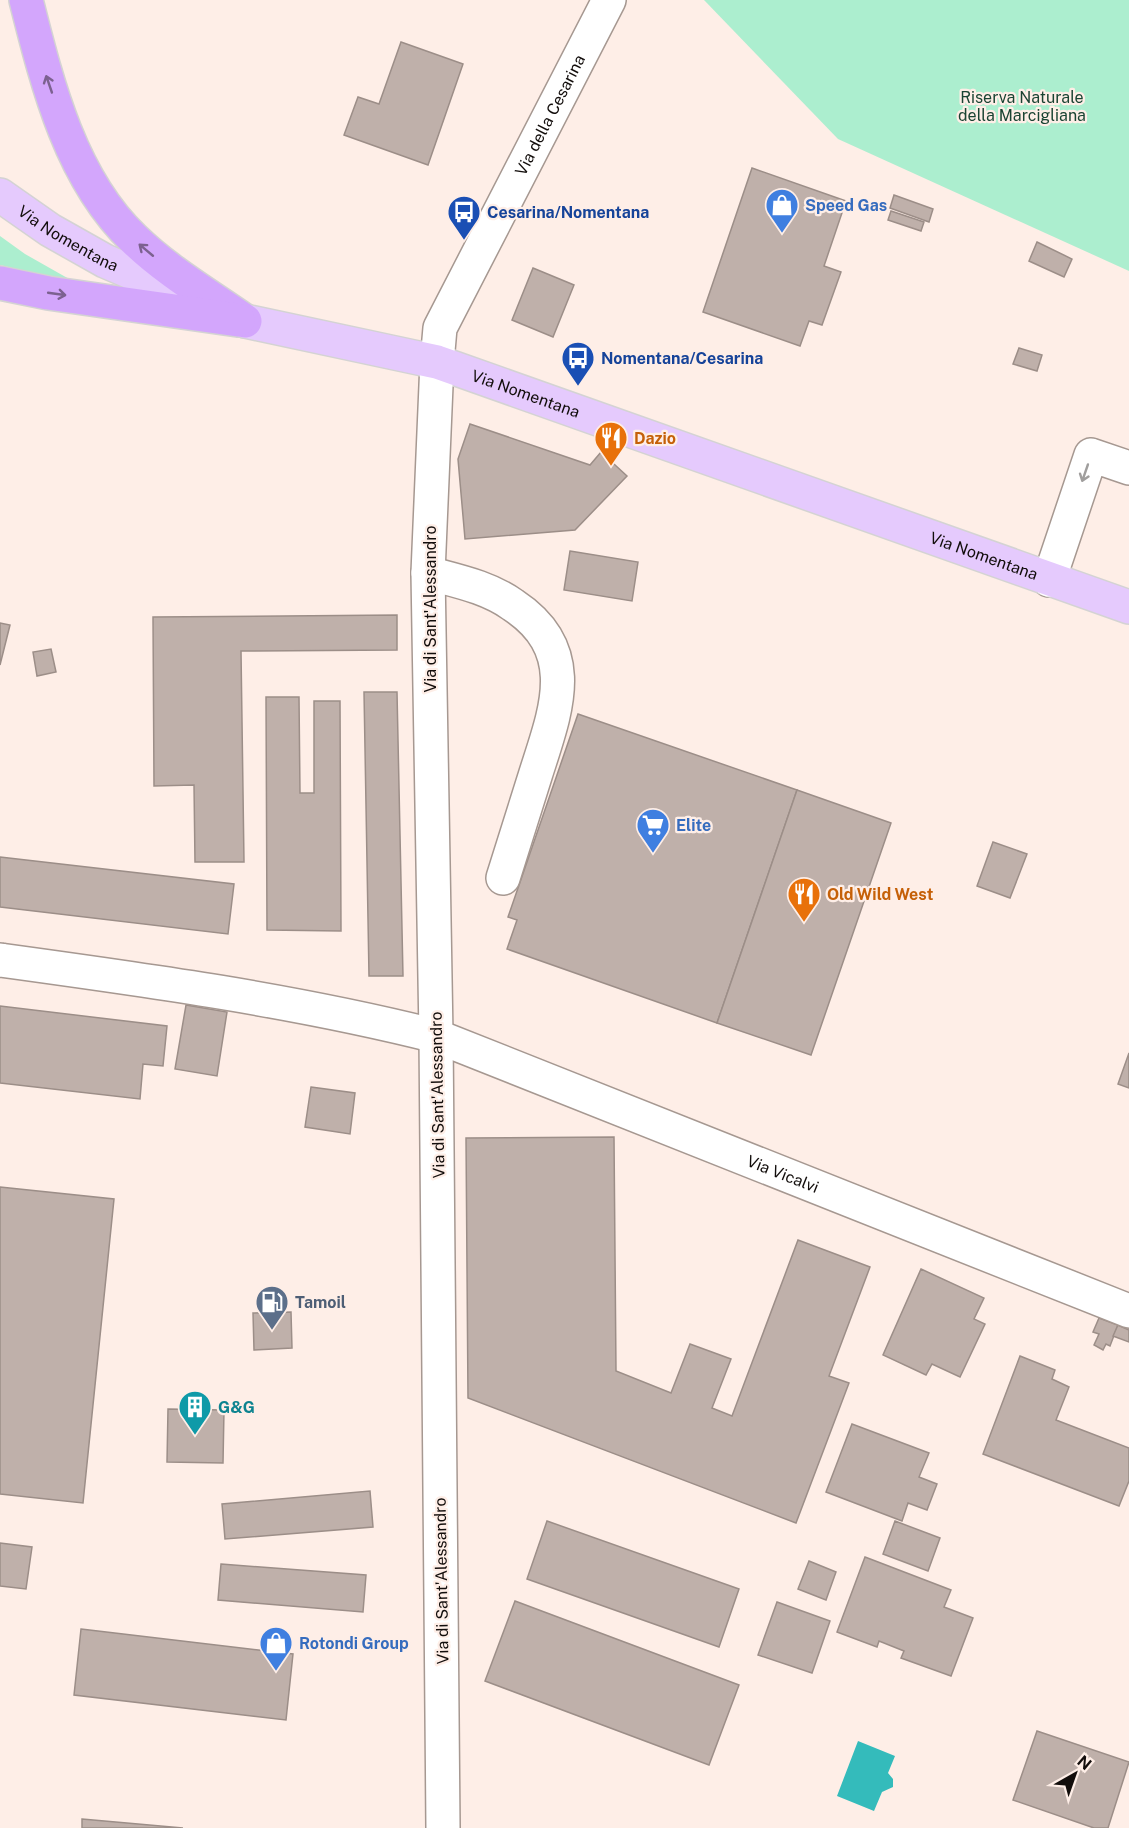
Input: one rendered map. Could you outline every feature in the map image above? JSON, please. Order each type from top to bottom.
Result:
[{"type":"highway","points":[[26,0],[44,71],[62,122],[98,194],[133,239],[245,321]]},
{"type":"highway","points":[[0,283],[48,293],[245,321]]},
{"type":"main road","name":"Via Nomentana","points":[[0,195],[57,235],[105,261],[245,321],[437,362],[1129,607]]},
{"type":"street","name":"Via della Cesarina","points":[[437,362],[440,328],[609,0]]},
{"type":"street","name":"Via di Sant'Alessandro","points":[[437,362],[428,573],[436,1036],[443,1828]]},
{"type":"street","points":[[1049,580],[1091,455],[1129,468]]},
{"type":"street","points":[[428,573],[484,589],[514,605],[542,631],[555,660],[559,687],[555,715],[503,878]]},
{"type":"street","name":"Via Vicalvi","points":[[0,960],[185,986],[379,1022],[436,1036],[1129,1311]]},
{"type":"green space","name":"Riserva Naturale della Marcigliana","points":[[704,0],[1129,0],[1129,271],[838,139]]},
{"type":"green space","points":[[0,236],[25,254],[78,284],[0,265]]},
{"type":"water","points":[[858,1741],[895,1756],[888,1773],[893,1779],[893,1787],[882,1792],[874,1811],[837,1796]]},
{"type":"building","points":[[401,42],[463,64],[428,165],[344,135],[358,97],[379,104]]},
{"type":"building","name":"Speed Gas","points":[[752,168],[846,201],[824,266],[841,272],[822,325],[809,321],[800,346],[703,312]]},
{"type":"building","points":[[894,195],[933,209],[929,222],[890,208]]},
{"type":"building","points":[[891,211],[924,222],[921,231],[888,220]]},
{"type":"building","points":[[1037,242],[1072,259],[1064,277],[1029,261]]},
{"type":"building","points":[[533,268],[574,285],[553,337],[512,320]]},
{"type":"building","points":[[1019,348],[1042,355],[1037,371],[1013,364]]},
{"type":"building","points":[[470,424],[590,465],[601,452],[627,476],[575,530],[465,539],[458,459]]},
{"type":"building","points":[[570,551],[638,562],[632,601],[564,590]]},
{"type":"building","points":[[397,615],[397,650],[241,651],[244,862],[195,862],[194,785],[154,786],[153,617]]},
{"type":"building","points":[[0,623],[10,625],[0,665]]},
{"type":"building","points":[[51,649],[56,672],[37,676],[33,652]]},
{"type":"building","points":[[364,692],[397,692],[403,976],[369,976]]},
{"type":"building","points":[[266,697],[299,697],[300,793],[314,793],[314,701],[340,701],[341,931],[267,930]]},
{"type":"building","name":"Elite","points":[[578,714],[797,790],[717,1023],[507,949],[517,920],[508,917]]},
{"type":"building","name":"Old Wild West","points":[[797,790],[891,823],[811,1055],[717,1023]]},
{"type":"building","points":[[993,842],[1027,854],[1010,898],[977,886]]},
{"type":"building","points":[[0,857],[234,884],[228,934],[0,907]]},
{"type":"building","points":[[186,1005],[227,1012],[217,1076],[175,1069]]},
{"type":"building","points":[[0,1006],[167,1026],[163,1066],[143,1064],[140,1099],[0,1083]]},
{"type":"building","points":[[1129,1053],[1129,1088],[1118,1084]]},
{"type":"building","points":[[311,1087],[355,1093],[350,1134],[305,1127]]},
{"type":"building","points":[[614,1137],[616,1371],[671,1393],[690,1344],[731,1359],[712,1408],[732,1416],[798,1240],[870,1267],[829,1376],[849,1383],[796,1523],[468,1398],[466,1138]]},
{"type":"building","points":[[0,1187],[114,1199],[83,1503],[0,1494]]},
{"type":"building","points":[[921,1269],[984,1298],[974,1319],[985,1324],[960,1377],[932,1364],[926,1375],[883,1355]]},
{"type":"building","name":"Tamoil","points":[[291,1312],[292,1348],[254,1350],[253,1313]]},
{"type":"building","points":[[1099,1318],[1118,1325],[1110,1346],[1106,1344],[1103,1350],[1094,1345],[1099,1334],[1093,1332]]},
{"type":"building","points":[[1118,1325],[1129,1330],[1129,1342],[1113,1336]]},
{"type":"building","points":[[1020,1356],[1055,1370],[1052,1379],[1069,1387],[1056,1420],[1129,1448],[1129,1481],[1119,1506],[983,1454]]},
{"type":"building","name":"G&G","points":[[168,1409],[224,1410],[223,1463],[167,1462]]},
{"type":"building","points":[[852,1424],[929,1453],[919,1477],[937,1484],[927,1510],[908,1503],[902,1521],[826,1492]]},
{"type":"building","points":[[370,1491],[373,1527],[225,1539],[222,1504]]},
{"type":"building","points":[[547,1521],[739,1589],[719,1647],[527,1579]]},
{"type":"building","points":[[895,1521],[940,1538],[928,1571],[883,1554]]},
{"type":"building","points":[[0,1543],[32,1547],[26,1589],[0,1586]]},
{"type":"building","points":[[865,1557],[951,1590],[944,1607],[973,1618],[951,1676],[901,1658],[904,1651],[879,1641],[877,1647],[837,1632]]},
{"type":"building","points":[[809,1561],[836,1572],[826,1600],[798,1589]]},
{"type":"building","points":[[221,1564],[366,1575],[363,1612],[218,1600]]},
{"type":"building","points":[[515,1601],[739,1685],[709,1765],[485,1681]]},
{"type":"building","points":[[777,1602],[830,1621],[812,1673],[758,1655]]},
{"type":"building","points":[[81,1629],[293,1654],[286,1720],[74,1695]]},
{"type":"building","points":[[1037,1731],[1129,1762],[1108,1828],[1094,1828],[1013,1800]]},
{"type":"building","points":[[82,1819],[183,1828],[82,1828]]},
{"type":"place","name":"Speed Gas","points":[[782,234]]},
{"type":"place","name":"Cesarina/Nomentana","points":[[464,241]]},
{"type":"place","name":"Nomentana/Cesarina","points":[[578,387]]},
{"type":"place","name":"Dazio","points":[[611,467]]},
{"type":"place","name":"Elite","points":[[653,854]]},
{"type":"place","name":"Old Wild West","points":[[804,923]]},
{"type":"place","name":"Tamoil","points":[[272,1331]]},
{"type":"place","name":"G&G","points":[[195,1436]]},
{"type":"place","name":"Rotondi Group","points":[[276,1672]]}]
